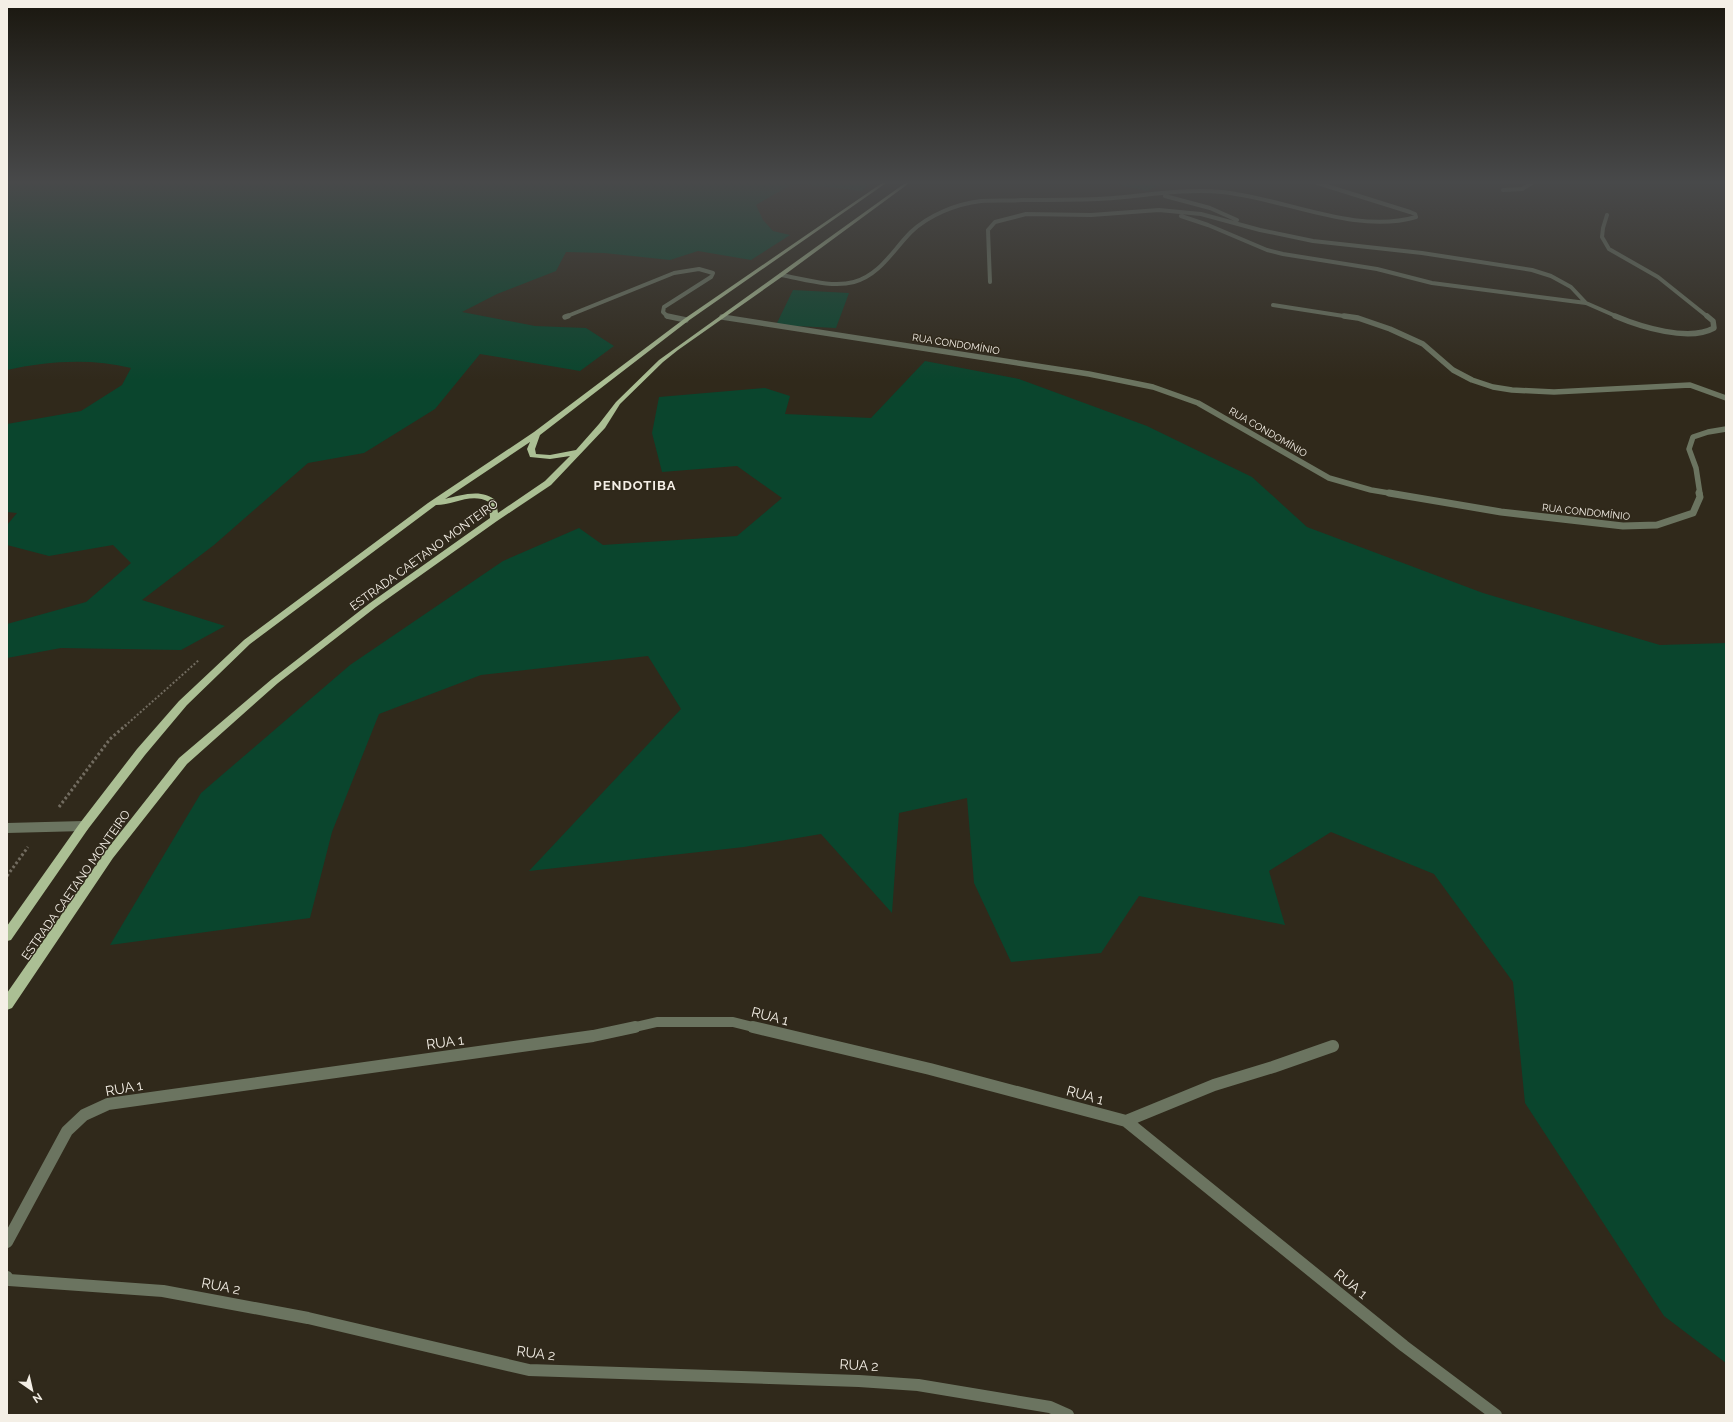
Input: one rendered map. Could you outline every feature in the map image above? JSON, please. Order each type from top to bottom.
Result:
[{"type":"main road","points":[[7,936],[84,826],[141,752],[183,703],[247,642],[431,505],[537,434],[686,320],[791,247]]},
{"type":"main road","name":"ESTRADA CAETANO MONTEIRO","points":[[7,1004],[109,855],[183,762],[275,681],[373,605],[494,519],[548,483],[602,426],[618,403],[660,361],[820,247]]},
{"type":"main road","points":[[537,434],[530,449],[533,455],[543,458],[550,458],[580,450]]},
{"type":"main road","points":[[431,505],[458,498],[483,497],[492,501],[494,506],[494,519]]},
{"type":"street","points":[[781,276],[841,284],[863,280],[882,265],[899,247]]},
{"type":"street","points":[[989,247],[990,282]]},
{"type":"street","points":[[1262,247],[1283,254],[1377,269],[1432,283],[1586,303],[1634,324],[1667,331],[1692,334],[1705,333],[1714,328],[1713,321],[1691,302],[1650,272],[1607,247]]},
{"type":"street","points":[[1370,247],[1415,252],[1532,270],[1552,276],[1571,287],[1586,303]]},
{"type":"street","points":[[565,317],[674,273],[690,269],[706,269],[713,273],[711,277],[664,307],[663,312],[668,316],[686,320]]},
{"type":"street","points":[[1273,305],[1358,318],[1390,329],[1423,344],[1453,370],[1472,380],[1493,387],[1512,390],[1554,392],[1690,385],[1726,398]]},
{"type":"street","name":"RUA CONDOMÍNIO","points":[[722,317],[1089,374],[1153,387],[1198,403],[1329,478],[1371,490],[1501,512],[1623,526],[1656,525],[1693,513],[1700,497],[1696,468],[1689,449],[1693,437],[1708,432],[1726,429]]},
{"type":"street","points":[[7,828],[84,826]]},
{"type":"street","name":"RUA 1","points":[[7,1242],[66,1131],[84,1115],[108,1104],[585,1037],[657,1022],[732,1022],[930,1070],[1126,1121],[1404,1346],[1496,1415]]},
{"type":"street","points":[[1126,1121],[1214,1085],[1273,1067],[1333,1046]]},
{"type":"street","name":"RUA 2","points":[[7,1277],[9,1280],[163,1291],[308,1318],[529,1370],[859,1381],[918,1385],[1050,1407],[1068,1415]]},
{"type":"green space","points":[[7,247],[771,247],[751,260],[698,251],[670,260],[604,253],[566,252],[556,271],[497,294],[462,312],[535,326],[586,328],[614,346],[580,371],[480,354],[435,409],[364,453],[308,463],[214,545],[142,600],[225,626],[181,650],[61,648],[7,658],[7,624],[86,602],[131,563],[113,545],[49,556],[7,545],[7,525],[17,513],[7,512],[7,424],[81,411],[122,385],[131,368],[100,363],[69,362],[38,364],[7,370]]},
{"type":"green space","points":[[793,290],[849,293],[836,328],[776,325]]},
{"type":"green space","points":[[925,361],[1019,379],[1147,426],[1252,477],[1307,527],[1483,593],[1660,645],[1726,643],[1726,1363],[1664,1316],[1525,1103],[1513,982],[1434,874],[1331,832],[1269,871],[1285,925],[1139,896],[1101,953],[1011,962],[974,883],[967,798],[899,813],[892,913],[821,834],[744,847],[529,871],[681,709],[648,656],[481,675],[379,714],[332,832],[310,918],[110,945],[201,793],[350,665],[503,561],[579,528],[603,545],[737,536],[782,498],[737,466],[662,472],[652,433],[659,397],[765,388],[790,396],[785,414],[871,418]]},
{"type":"district","name":"PENDOTIBA","points":[[635,485]]}]
